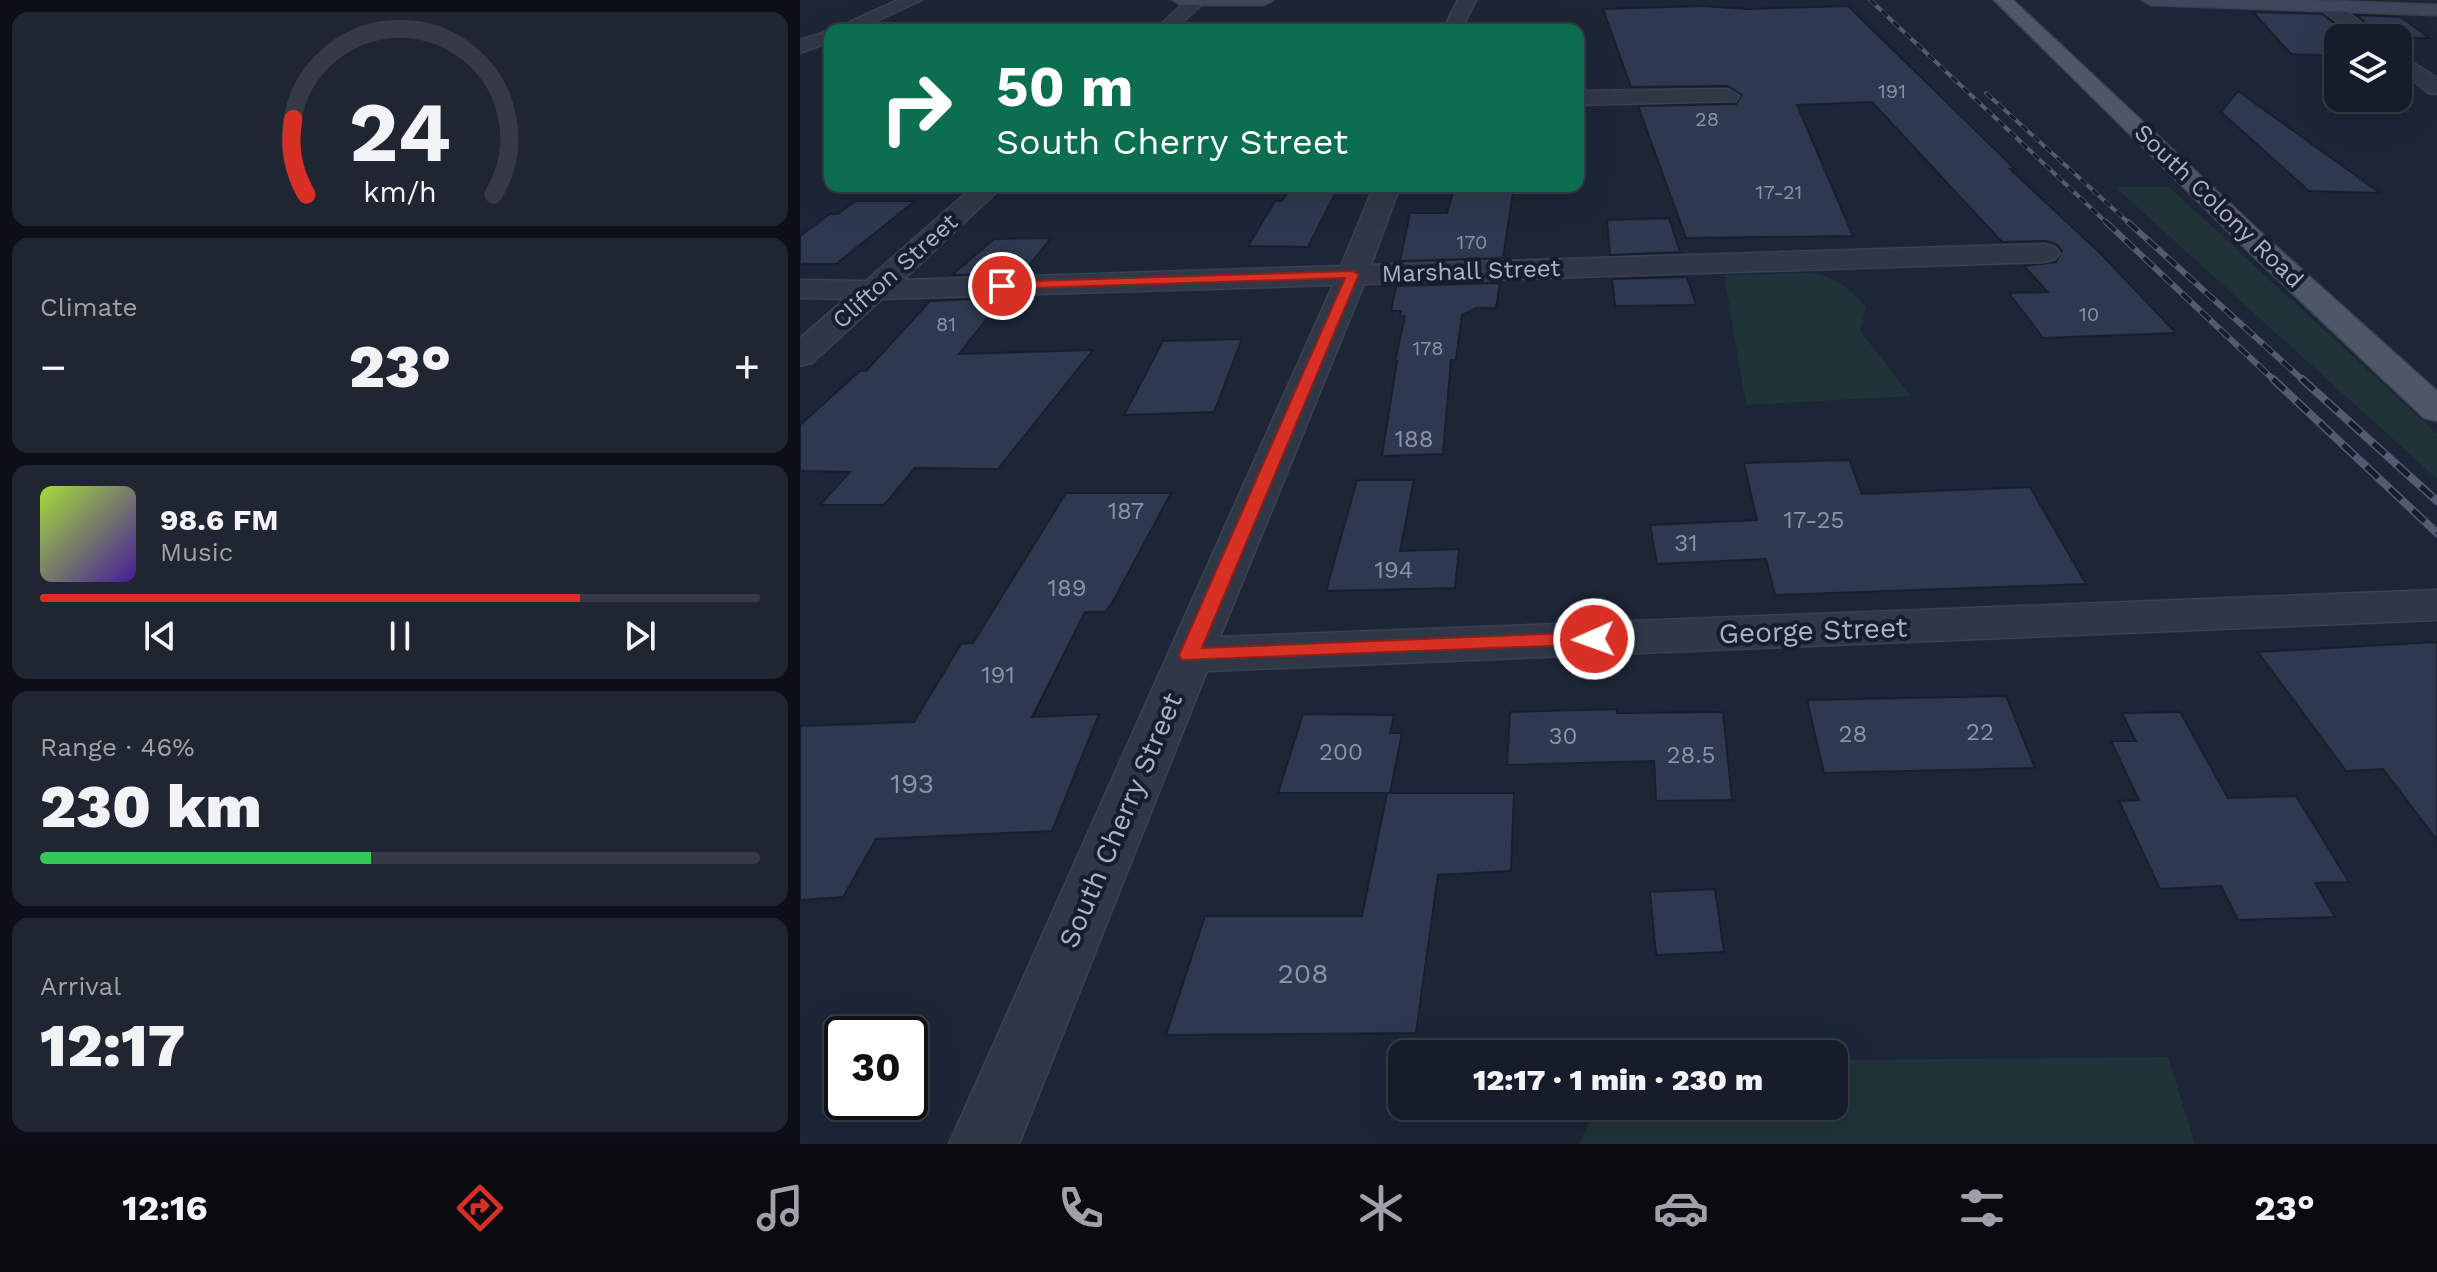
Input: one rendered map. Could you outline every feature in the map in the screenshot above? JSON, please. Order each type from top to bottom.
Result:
[{"type":"main road","name":"South Colony Road","points":[[2003,0],[2259,246],[2437,410]]},
{"type":"street","points":[[855,24],[913,0]]},
{"type":"street","points":[[1182,0],[1264,0]]},
{"type":"street","points":[[1455,24],[1467,0]]},
{"type":"street","points":[[2151,0],[2437,10]]},
{"type":"street","points":[[1171,24],[1196,1]]},
{"type":"street","points":[[2328,6],[2352,24]]},
{"type":"street","points":[[800,47],[824,37]]},
{"type":"street","points":[[2412,69],[2437,88]]},
{"type":"street","points":[[1584,98],[1728,96]]},
{"type":"street","name":"Clifton Street","points":[[800,356],[983,192]]},
{"type":"street","name":"South Cherry Street","points":[[984,1144],[1353,274],[1385,192]]},
{"type":"street","name":"Marshall Street","points":[[800,289],[875,290],[2045,253]]},
{"type":"street","name":"George Street","points":[[1189,655],[2437,605]]},
{"type":"green space","points":[[2115,187],[2169,187],[2437,434],[2437,479]]},
{"type":"green space","points":[[1810,273],[1841,284],[1866,307],[1860,331],[1911,396],[1746,405],[1724,275]]},
{"type":"green space","points":[[2168,1057],[2195,1144],[1579,1144],[1590,1120],[1848,1120],[1848,1060]]},
{"type":"building","points":[[1702,6],[1748,9],[1848,6],[2015,169],[2010,169],[2100,253],[2176,333],[2043,338],[2009,293],[2048,292],[2024,266],[2056,262],[2062,251],[2056,244],[2046,241],[2002,242],[1872,102],[1797,105],[1853,236],[1686,238],[1638,106],[1736,104],[1742,95],[1728,86],[1631,87],[1603,9]]},
{"type":"building","points":[[2253,12],[2322,14],[2335,24],[2324,24],[2324,55],[2291,54]]},
{"type":"building","points":[[2356,15],[2401,17],[2410,24],[2367,24]]},
{"type":"building","points":[[2412,25],[2429,38],[2412,38]]},
{"type":"building","points":[[2238,91],[2380,193],[2309,191],[2221,112]]},
{"type":"building","points":[[1288,192],[1336,192],[1308,247],[1248,246],[1275,201],[1282,201]]},
{"type":"building","points":[[1453,192],[1513,192],[1503,258],[1400,261],[1410,213],[1447,213]]},
{"type":"building","points":[[855,201],[915,201],[836,264],[800,264],[800,236],[830,214],[838,214]]},
{"type":"building","points":[[1669,218],[1680,252],[1610,255],[1607,220]]},
{"type":"building","points":[[1051,238],[1023,273],[952,275],[994,239]]},
{"type":"building","points":[[1687,277],[1696,305],[1615,306],[1612,279]]},
{"type":"building","points":[[1500,283],[1496,308],[1477,308],[1462,315],[1456,360],[1451,360],[1443,454],[1382,456],[1395,361],[1405,316],[1400,316],[1401,311],[1391,311],[1396,286]]},
{"type":"building","points":[[1003,298],[959,354],[1093,350],[998,469],[915,468],[884,505],[820,505],[850,472],[800,471],[800,425],[860,371],[866,371],[930,301]]},
{"type":"building","points":[[1242,339],[1214,412],[1124,415],[1163,341]]},
{"type":"building","points":[[1849,460],[1862,494],[2030,487],[2086,584],[1775,595],[1766,559],[1657,564],[1650,525],[1757,520],[1744,463]]},
{"type":"building","points":[[1357,480],[1414,480],[1400,551],[1459,549],[1455,588],[1326,591]]},
{"type":"building","points":[[1066,493],[1171,493],[1112,603],[1105,612],[1085,612],[1032,717],[1099,714],[1052,831],[876,839],[843,897],[800,900],[800,726],[914,722],[961,644],[973,643]]},
{"type":"building","points":[[2437,642],[2437,840],[2383,769],[2346,771],[2258,652]]},
{"type":"building","points":[[2006,696],[2035,768],[1824,773],[1807,700]]},
{"type":"building","points":[[1617,709],[1617,713],[1723,712],[1732,800],[1656,801],[1654,761],[1507,765],[1510,712]]},
{"type":"building","points":[[2180,712],[2228,798],[2296,796],[2349,882],[2315,883],[2335,917],[2238,920],[2221,886],[2160,889],[2119,801],[2139,800],[2111,741],[2136,741],[2122,713]]},
{"type":"building","points":[[1303,714],[1394,715],[1390,733],[1402,733],[1390,793],[1278,793]]},
{"type":"building","points":[[1387,793],[1514,793],[1511,871],[1438,875],[1416,1033],[1166,1035],[1205,916],[1362,916]]},
{"type":"building","points":[[1715,889],[1724,952],[1656,955],[1650,892]]},
{"type":"railway","points":[[1870,0],[2108,224]]},
{"type":"railway","points":[[1986,93],[2130,224]]},
{"type":"railway","points":[[2106,222],[2275,381]]},
{"type":"railway","points":[[2128,222],[2304,381]]},
{"type":"railway","points":[[2273,379],[2437,533]]},
{"type":"railway","points":[[2302,379],[2437,501]]},
{"type":"route","points":[[1002,286],[1353,274],[1189,655],[1594,639]]}]
